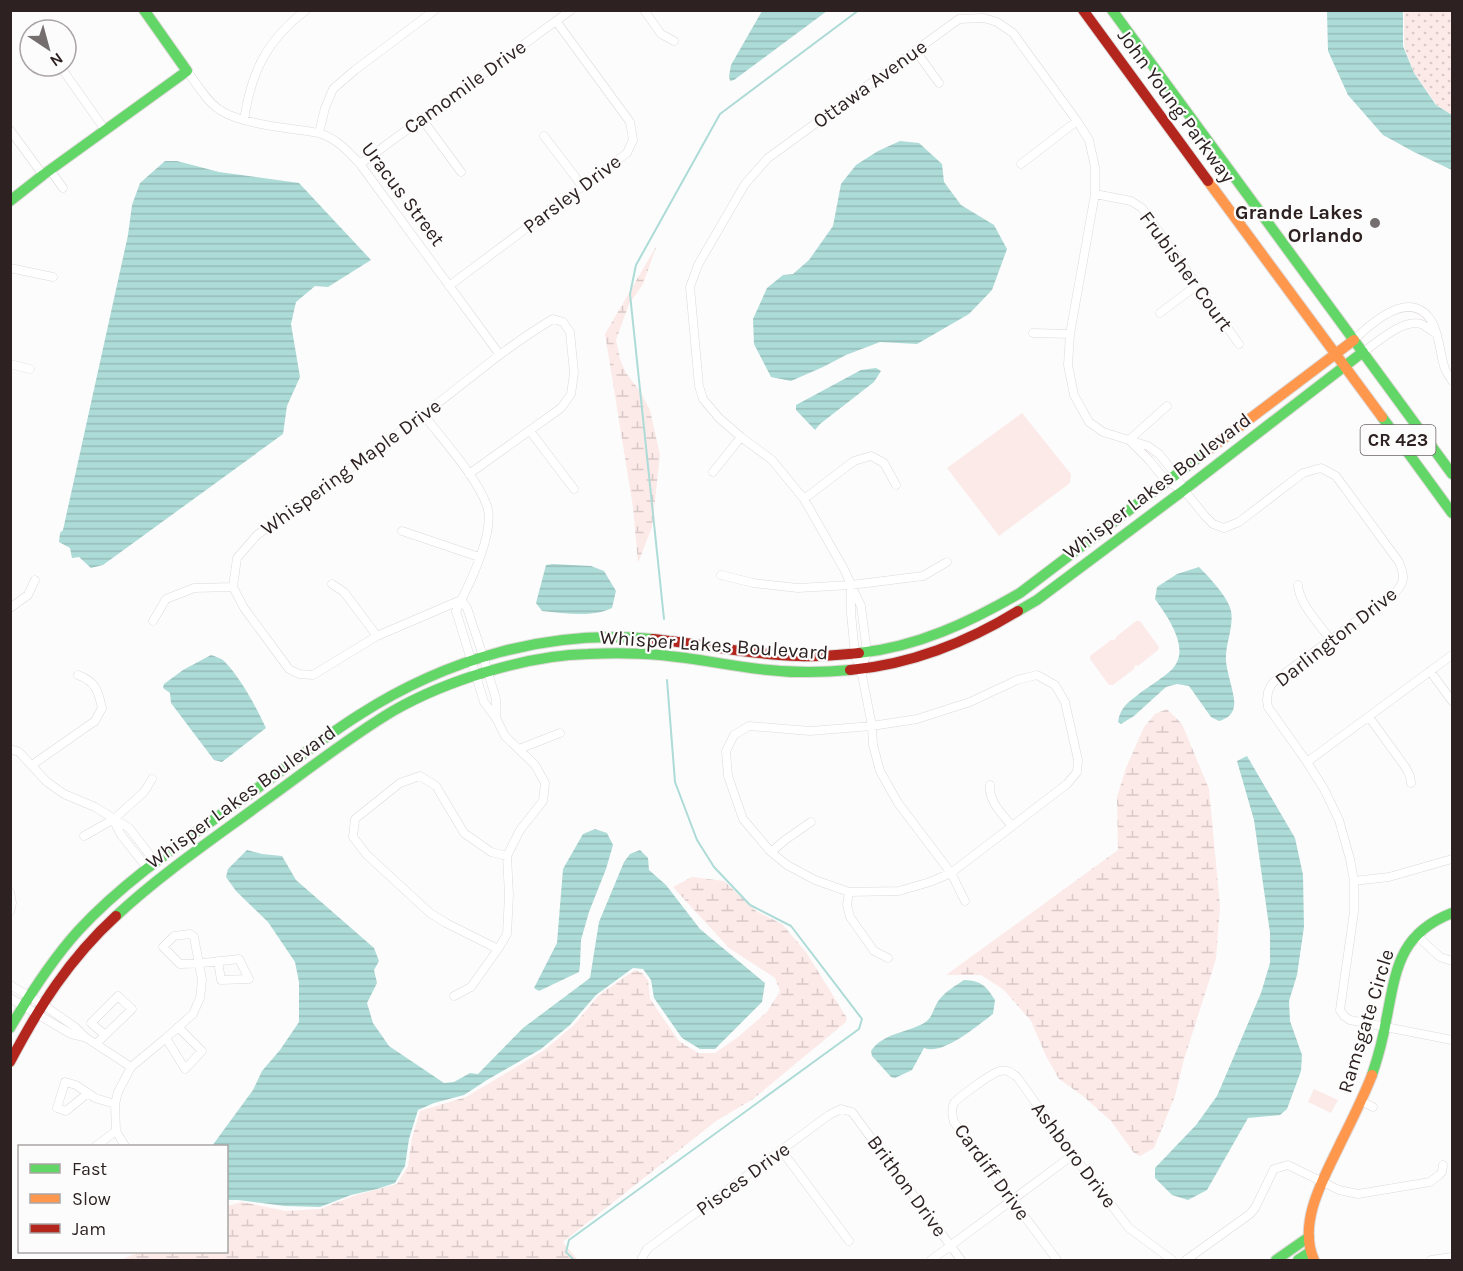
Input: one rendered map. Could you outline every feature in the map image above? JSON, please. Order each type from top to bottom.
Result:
[{"type":"main road","name":"Uracus Street","points":[[144,10],[187,71]]},
{"type":"main road","name":"John Young Parkway","points":[[1083,10],[1452,513]]},
{"type":"main road","name":"John Young Parkway","points":[[1112,10],[1452,474]]},
{"type":"main road","points":[[10,201],[187,71]]},
{"type":"main road","name":"Whisper Lakes Boulevard","points":[[10,1028],[25,1001],[54,959],[113,897],[314,746],[390,695],[483,656],[523,646],[563,640],[601,637],[644,638],[764,654],[826,656],[867,652],[926,639],[973,620],[1020,593],[1354,340]]},
{"type":"main road","name":"Whisper Lakes Boulevard","points":[[10,1062],[39,1009],[70,965],[103,928],[133,900],[323,758],[372,723],[403,706],[476,675],[531,661],[574,654],[662,655],[754,668],[822,673],[861,670],[906,660],[951,646],[988,629],[1037,600],[1363,352]]},
{"type":"main road","name":"Ramsgate Circle","points":[[1312,1256],[1309,1237],[1311,1216],[1320,1182],[1361,1101],[1375,1065],[1396,971],[1403,954],[1416,935],[1432,922],[1452,912]]},
{"type":"main road","points":[[1276,1260],[1309,1237]]},
{"type":"main road","points":[[1298,1260],[1312,1256]]},
{"type":"street","points":[[244,120],[256,71],[272,43],[291,22],[306,10]]},
{"type":"street","points":[[319,133],[325,108],[333,89],[435,10]]},
{"type":"street","name":"Camomile Drive","points":[[360,164],[571,10]]},
{"type":"street","points":[[644,10],[662,34],[674,41]]},
{"type":"street","name":"Ottawa Avenue","points":[[861,670],[867,652],[861,606],[845,571],[804,498],[772,460],[719,418],[703,399],[699,386],[690,287],[698,265],[744,184],[768,159],[959,19],[984,14],[1013,33],[1089,140],[1095,167],[1095,194],[1070,334],[1068,365],[1074,395],[1089,422],[1103,432],[1148,446],[1159,454],[1172,478],[1184,490]]},
{"type":"street","name":"Parsley Drive","points":[[449,286],[627,153],[633,140],[630,122],[556,21]]},
{"type":"street","points":[[915,50],[939,83]]},
{"type":"street","name":"Uracus Street","points":[[187,71],[208,99],[220,110],[244,120],[319,133],[331,137],[345,147],[360,164],[500,355]]},
{"type":"street","points":[[68,78],[105,130]]},
{"type":"street","points":[[422,119],[461,172]]},
{"type":"street","points":[[1021,164],[1077,121]]},
{"type":"street","points":[[10,130],[46,173],[63,188]]},
{"type":"street","points":[[544,136],[583,187]]},
{"type":"street","name":"Frubisher Court","points":[[1095,194],[1131,201],[1142,208],[1239,344]]},
{"type":"street","points":[[10,268],[53,277]]},
{"type":"street","points":[[1160,313],[1197,285]]},
{"type":"street","points":[[1354,340],[1391,311],[1404,306],[1420,310],[1428,316],[1434,326],[1446,370],[1452,381]]},
{"type":"street","name":"Whispering Maple Drive","points":[[233,587],[237,558],[257,535],[500,355],[553,319],[562,322],[570,332],[574,373],[571,394],[561,408],[469,474]]},
{"type":"street","points":[[1363,352],[1409,323],[1422,324],[1436,334]]},
{"type":"street","points":[[1033,333],[1070,334]]},
{"type":"street","points":[[10,364],[30,369]]},
{"type":"street","points":[[1129,440],[1167,406]]},
{"type":"street","points":[[423,414],[469,474],[488,508],[487,535],[456,611],[484,702],[496,718],[505,736],[534,765],[545,783],[543,801],[520,830],[507,856],[509,895],[507,934],[471,987],[454,996]]},
{"type":"street","points":[[530,431],[574,489]]},
{"type":"street","points":[[713,472],[741,437]]},
{"type":"street","points":[[804,498],[854,461],[871,456],[884,463],[896,485]]},
{"type":"street","name":"Darlington Drive","points":[[1184,490],[1212,524],[1224,528],[1239,522],[1303,473],[1321,468],[1336,476],[1399,562],[1404,573],[1402,586],[1274,682],[1269,688],[1267,704],[1324,789],[1340,820],[1350,859],[1354,881],[1354,912],[1340,1010],[1350,1020],[1452,1040]]},
{"type":"street","points":[[402,531],[479,557]]},
{"type":"street","points":[[1067,559],[1075,572]]},
{"type":"street","points":[[721,575],[753,583],[798,588],[850,585],[923,576],[946,562]]},
{"type":"street","points":[[10,608],[28,595],[35,580]]},
{"type":"street","points":[[332,584],[345,592],[377,636]]},
{"type":"street","name":"Ottawa Avenue","points":[[850,585],[855,654],[861,670],[872,726],[873,745],[880,771],[898,803],[951,873],[964,901]]},
{"type":"street","points":[[1298,585],[1301,599],[1330,640]]},
{"type":"street","points":[[153,621],[166,599],[194,588],[233,587],[244,608],[289,669],[299,674],[313,675],[377,636],[461,600]]},
{"type":"street","points":[[461,600],[467,608],[488,672],[496,699],[496,718]]},
{"type":"street","points":[[1307,762],[1452,655]]},
{"type":"street","points":[[1430,672],[1452,701]]},
{"type":"street","points":[[32,765],[94,721],[102,708],[98,690],[87,678],[78,675]]},
{"type":"street","points":[[1037,675],[1054,685],[1065,702],[1078,760],[1077,772],[1067,784],[1012,826],[951,873],[930,882],[898,891],[849,892],[815,880],[787,865],[771,852],[743,819],[728,776],[726,751],[734,735],[749,726],[810,731],[872,726],[916,719],[970,702],[1017,680],[1037,675]]},
{"type":"street","points":[[1369,717],[1406,768],[1411,783]]},
{"type":"street","points":[[519,749],[560,733]]},
{"type":"street","points":[[314,746],[323,758]]},
{"type":"street","points":[[10,748],[19,752],[47,783],[64,794],[95,807],[129,828],[152,866]]},
{"type":"street","points":[[498,949],[430,913],[367,855],[353,837],[355,819],[400,783],[420,776],[436,786],[464,833],[491,852],[507,856]]},
{"type":"street","points":[[84,836],[114,819],[144,792],[152,779]]},
{"type":"street","points":[[990,785],[992,800],[1012,826]]},
{"type":"street","points":[[771,852],[811,822]]},
{"type":"street","points":[[1354,881],[1389,877],[1452,859]]},
{"type":"street","points":[[10,892],[12,903],[10,912]]},
{"type":"street","points":[[849,892],[847,905],[850,917],[874,951],[888,958]]},
{"type":"street","points":[[124,1145],[116,1131],[115,1104],[118,1092],[131,1067],[193,1014],[200,998],[202,980],[200,964],[194,937],[190,934],[174,936],[163,947],[180,964],[200,964],[218,961]]},
{"type":"street","points":[[1416,935],[1440,957],[1452,961]]},
{"type":"street","points":[[10,985],[25,1001],[71,1034],[96,1044],[131,1067]]},
{"type":"street","points":[[96,1044],[132,1009],[118,996],[91,1023],[105,1035]]},
{"type":"street","points":[[10,998],[25,1001]]},
{"type":"street","points":[[166,1038],[185,1069],[202,1051],[178,1027]]},
{"type":"street","name":"Ashboro Drive","points":[[975,1086],[994,1072],[1003,1070],[1017,1077],[1129,1228],[1172,1260]]},
{"type":"street","name":"Cardiff Drive","points":[[975,1086],[953,1105],[954,1122],[1057,1260]]},
{"type":"street","points":[[88,1093],[95,1098],[115,1104]]},
{"type":"street","points":[[1361,1101],[1372,1107]]},
{"type":"street","name":"Pisces Drive","points":[[641,1260],[647,1249],[829,1115],[841,1109],[852,1112]]},
{"type":"street","name":"Brithon Drive","points":[[852,1112],[961,1260]]},
{"type":"street","points":[[97,1145],[116,1131]]},
{"type":"street","points":[[782,1151],[849,1241]]},
{"type":"street","points":[[931,1260],[1073,1155]]},
{"type":"street","points":[[1186,1260],[1250,1214],[1274,1170],[1288,1165],[1320,1182],[1348,1193],[1367,1194],[1430,1182],[1440,1175],[1443,1165]]},
{"type":"street","points":[[1431,1260],[1452,1257]]},
{"type":"green space","points":[[1404,11],[1452,11],[1452,115],[1437,105],[1414,73],[1404,46]]},
{"type":"green space","points":[[657,245],[643,284],[629,304],[616,340],[626,373],[640,391],[650,410],[660,455],[652,527],[638,563],[633,507],[605,334]]},
{"type":"green space","points":[[1022,413],[1071,474],[1070,483],[999,536],[947,468]]},
{"type":"green space","points":[[1136,621],[1140,621],[1159,647],[1158,650],[1138,666],[1135,665],[1134,669],[1113,685],[1109,685],[1090,656],[1111,640],[1115,640]]},
{"type":"green space","points":[[1167,709],[1182,724],[1209,789],[1220,906],[1216,959],[1175,1096],[1154,1148],[1140,1156],[1134,1153],[1111,1121],[1083,1096],[1059,1079],[1031,1021],[1004,990],[981,975],[946,975],[1118,850],[1117,797],[1126,768],[1144,727],[1155,714]]},
{"type":"green space","points":[[692,877],[724,881],[756,911],[782,924],[806,952],[847,1018],[846,1022],[753,1099],[716,1121],[563,1242],[578,1260],[120,1260],[138,1253],[228,1253],[228,1206],[242,1202],[286,1211],[320,1209],[353,1196],[397,1184],[408,1166],[412,1138],[420,1111],[466,1097],[543,1051],[574,1025],[599,995],[635,970],[642,973],[648,980],[650,999],[679,1041],[698,1053],[715,1053],[767,1012],[780,991],[775,978],[729,948],[673,887]]},
{"type":"green space","points":[[1314,1089],[1338,1100],[1331,1113],[1308,1102]]},
{"type":"water","points":[[762,11],[827,11],[730,81],[731,65]]},
{"type":"water","points":[[1327,11],[1403,11],[1403,46],[1414,73],[1436,105],[1452,115],[1452,170],[1383,135],[1348,95],[1328,51]]},
{"type":"water","points":[[900,141],[919,143],[942,164],[944,182],[961,205],[994,225],[1007,249],[992,290],[969,314],[917,344],[880,342],[791,381],[771,377],[754,344],[753,319],[767,288],[783,275],[793,274],[809,260],[833,226],[841,184],[856,165]]},
{"type":"water","points":[[165,161],[177,161],[219,172],[299,183],[371,260],[328,287],[315,286],[296,302],[291,324],[300,377],[287,406],[283,434],[103,565],[91,568],[79,557],[72,558],[70,548],[59,542],[60,533],[63,530],[128,235],[132,205],[140,183]]},
{"type":"water","points":[[876,368],[881,371],[874,382],[815,430],[796,410],[796,405],[861,370]]},
{"type":"water","points":[[546,565],[591,566],[604,571],[616,591],[612,608],[587,614],[542,611],[536,603]]},
{"type":"water","points":[[1199,567],[1213,581],[1231,611],[1226,661],[1234,697],[1232,712],[1227,718],[1219,721],[1211,717],[1189,686],[1177,684],[1166,687],[1134,716],[1121,724],[1118,722],[1119,717],[1126,705],[1168,673],[1178,659],[1178,641],[1175,632],[1155,599],[1157,587],[1177,574]]},
{"type":"water","points":[[211,655],[223,660],[230,668],[253,702],[266,728],[222,762],[214,760],[171,703],[170,693],[163,688],[164,684],[183,670]]},
{"type":"water","points":[[1247,756],[1295,838],[1303,875],[1304,927],[1297,975],[1289,1001],[1290,1021],[1302,1055],[1301,1071],[1287,1109],[1280,1115],[1248,1118],[1207,1190],[1188,1200],[1172,1195],[1155,1178],[1155,1168],[1196,1125],[1217,1096],[1261,993],[1270,963],[1270,933],[1254,820],[1237,761]]},
{"type":"water","points":[[595,829],[607,833],[613,845],[581,940],[579,972],[539,991],[534,988],[557,943],[563,869],[583,834]]},
{"type":"water","points":[[247,850],[282,856],[296,880],[374,948],[379,961],[374,970],[377,983],[367,1003],[373,1023],[389,1046],[444,1083],[454,1082],[470,1073],[478,1074],[523,1028],[590,978],[599,922],[624,862],[630,854],[640,850],[648,858],[649,870],[666,885],[700,929],[765,983],[762,1002],[715,1049],[700,1049],[682,1038],[654,998],[651,980],[643,969],[633,968],[596,995],[570,1025],[541,1049],[464,1095],[418,1110],[409,1139],[405,1166],[395,1183],[351,1195],[320,1207],[228,1200],[228,1145],[213,1145],[253,1090],[262,1071],[299,1022],[299,982],[295,962],[268,922],[236,891],[226,877],[228,869]]},
{"type":"water","points":[[964,980],[979,983],[989,991],[995,1000],[993,1014],[950,1044],[941,1048],[924,1048],[912,1070],[895,1078],[891,1077],[872,1056],[871,1051],[882,1040],[927,1021],[942,997]]},
{"type":"waterway","points":[[664,619],[630,294],[636,265],[720,114],[859,10]]},
{"type":"waterway","points":[[574,1260],[566,1252],[569,1240],[859,1029],[862,1019],[791,926],[750,905],[714,867],[697,840],[675,782],[667,680]]},
{"type":"traffic: fast","points":[[10,201],[187,71],[144,10]]},
{"type":"traffic: fast","points":[[1112,10],[1452,474]]},
{"type":"traffic: fast","points":[[1018,611],[1037,600],[1184,490],[1363,352]]},
{"type":"traffic: fast","points":[[1382,417],[1452,513]]},
{"type":"traffic: fast","points":[[859,653],[902,645],[942,632],[1020,593],[1207,451]]},
{"type":"traffic: fast","points":[[10,1028],[33,990],[59,954],[78,931],[116,894],[179,844],[315,745],[392,695],[427,678],[499,652],[575,639],[614,637],[653,639]]},
{"type":"traffic: fast","points":[[116,916],[150,886],[325,756],[393,711],[461,680],[539,659],[597,654],[660,655],[782,671],[850,670]]},
{"type":"traffic: fast","points":[[1372,1075],[1402,956],[1420,932],[1452,913]]},
{"type":"traffic: fast","points":[[1276,1260],[1309,1237]]},
{"type":"traffic: fast","points":[[1298,1260],[1310,1252]]},
{"type":"traffic: slow","points":[[1208,181],[1382,417]]},
{"type":"traffic: slow","points":[[1207,451],[1354,340]]},
{"type":"traffic: slow","points":[[1314,1260],[1309,1230],[1315,1200],[1372,1075]]},
{"type":"traffic: jam","points":[[1083,10],[1208,181]]},
{"type":"traffic: jam","points":[[850,670],[894,663],[937,650],[979,633],[1018,611]]},
{"type":"traffic: jam","points":[[653,639],[781,655],[814,656],[859,653]]},
{"type":"traffic: jam","points":[[10,1062],[56,984],[84,949],[116,916]]},
{"type":"place","name":"Grande Lakes Orlando","points":[[1375,223]]}]
